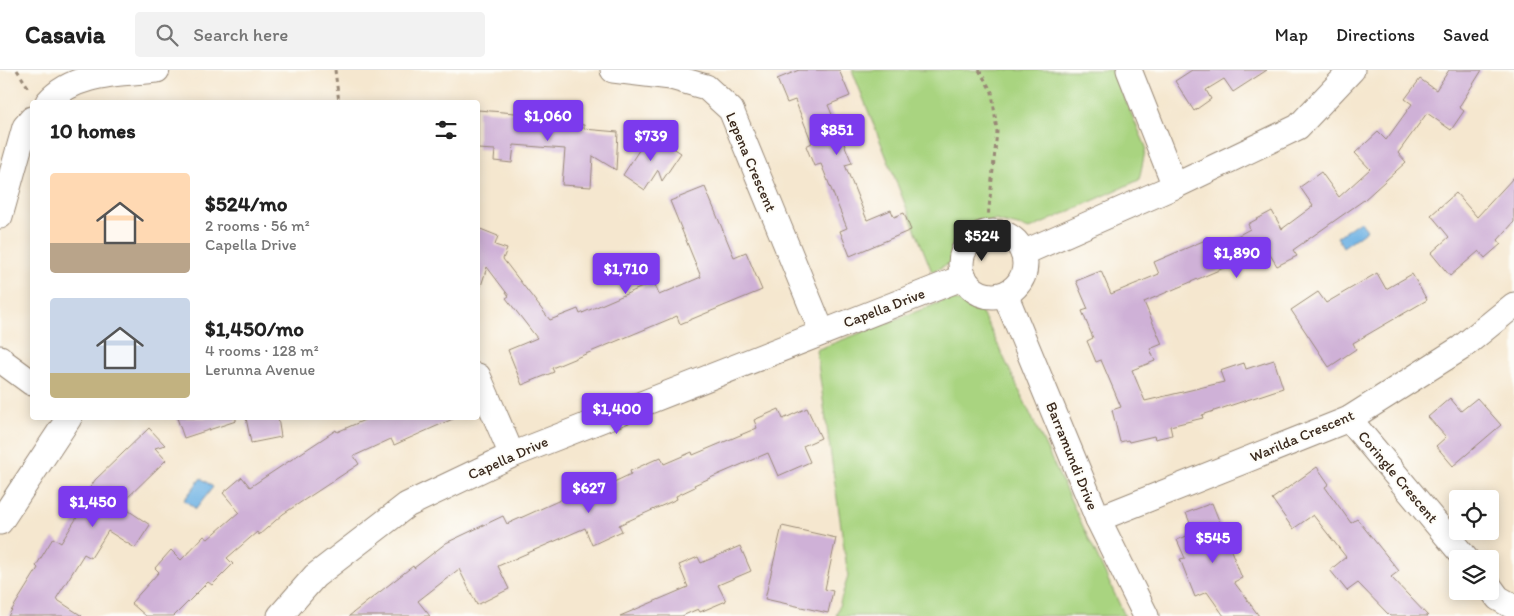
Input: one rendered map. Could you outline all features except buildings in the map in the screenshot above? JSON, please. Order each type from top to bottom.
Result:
[{"type":"street","points":[[50,100],[58,92],[87,78],[157,70]]},
{"type":"street","name":"Lepena Crescent","points":[[614,70],[671,76],[706,87],[731,110],[822,332]]},
{"type":"street","points":[[1129,70],[1175,186]]},
{"type":"street","points":[[1023,253],[1175,186],[1298,127],[1352,70]]},
{"type":"street","points":[[0,216],[25,127],[30,121]]},
{"type":"street","points":[[1001,233],[1018,244],[1023,253],[1025,262],[1024,272],[1014,288],[1005,294],[996,296],[986,295],[969,285],[964,276],[961,267],[962,257],[972,240],[981,235],[1001,233]]},
{"type":"street","name":"Capella Drive","points":[[280,616],[315,576],[407,505],[512,455],[964,276]]},
{"type":"street","name":"Barramundi Drive","points":[[1005,294],[1098,518],[1146,616]]},
{"type":"street","name":"Warilda Crescent","points":[[1098,518],[1349,418],[1461,348],[1514,305]]},
{"type":"street","points":[[0,358],[30,382]]},
{"type":"street","points":[[480,381],[512,455]]},
{"type":"street","name":"Coringle Crescent","points":[[1349,418],[1459,550]]},
{"type":"street","points":[[0,522],[68,420]]},
{"type":"street","points":[[1499,599],[1514,607]]},
{"type":"path","points":[[335,70],[339,100]]},
{"type":"path","points":[[979,70],[992,92],[997,132],[988,217]]},
{"type":"green space","points":[[852,70],[1112,70],[1146,147],[1139,180],[1030,229],[994,220],[963,235],[950,263],[932,272]]},
{"type":"green space","points":[[949,299],[977,305],[989,326],[1125,616],[836,616],[848,576],[816,350]]},
{"type":"water","points":[[1360,221],[1367,230],[1343,247],[1337,237]]},
{"type":"water","points":[[201,478],[213,487],[196,509],[184,500]]}]
